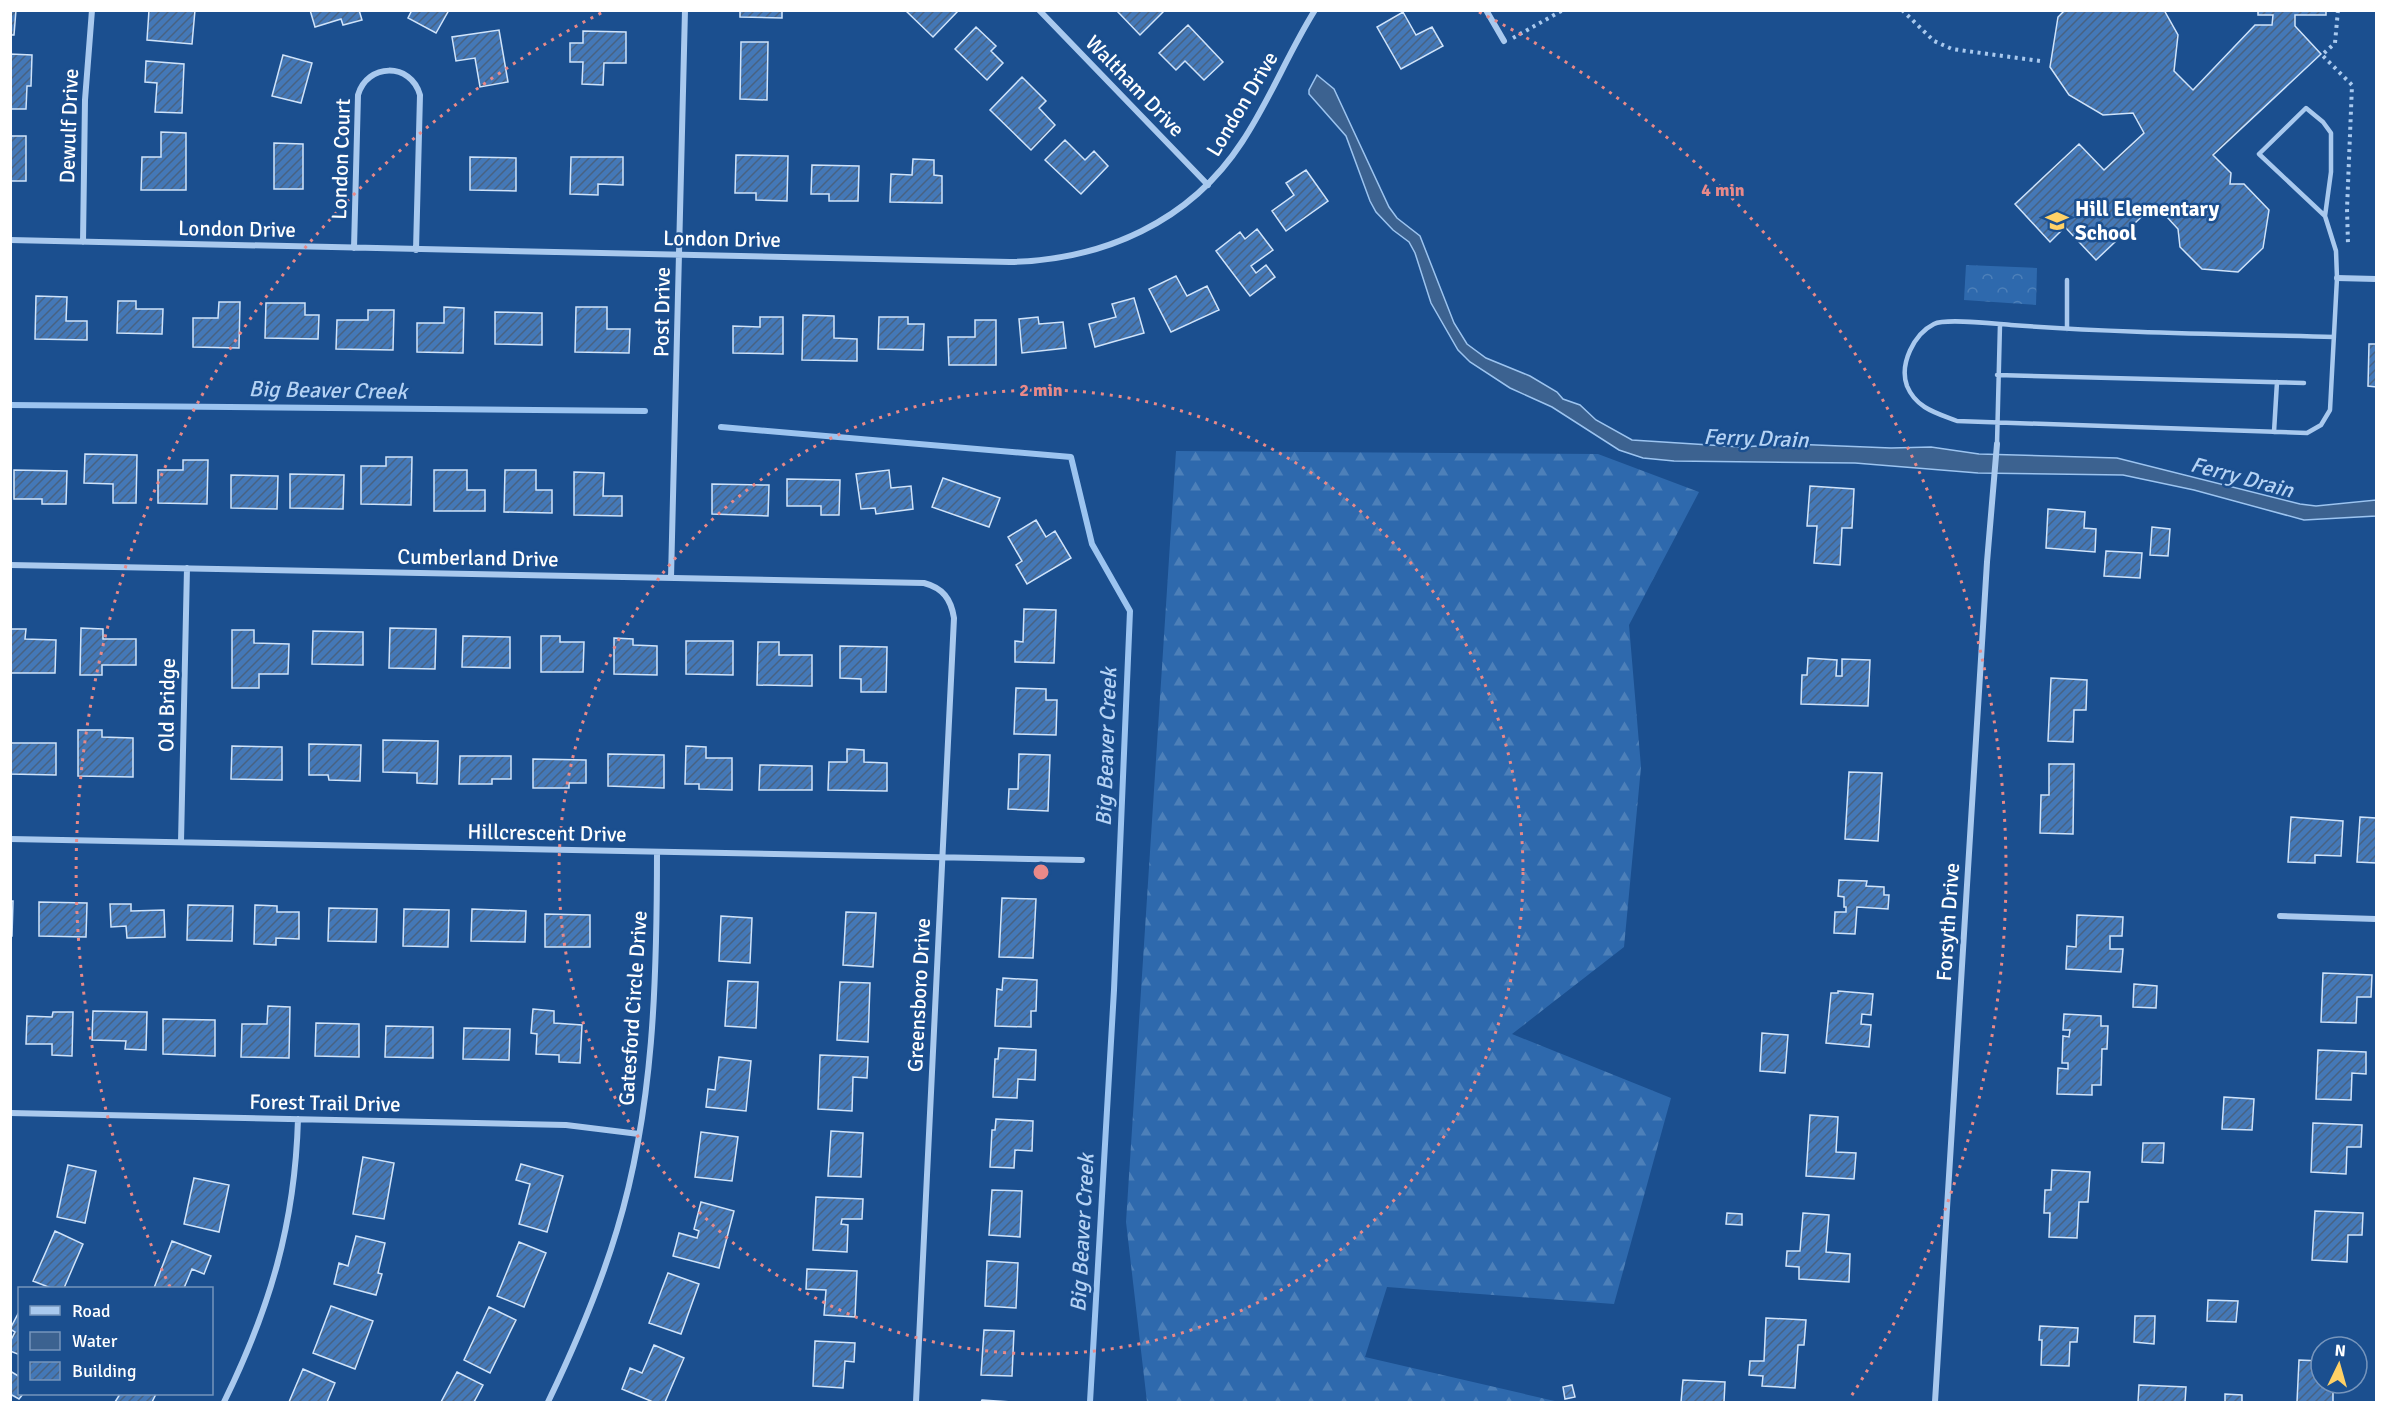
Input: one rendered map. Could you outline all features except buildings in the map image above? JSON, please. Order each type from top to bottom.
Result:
[{"type":"street","name":"Dewulf Drive","points":[[82,242],[86,100],[92,10]]},
{"type":"street","name":"Post Drive","points":[[671,578],[685,10]]},
{"type":"street","name":"Waltham Drive","points":[[1039,10],[1208,185]]},
{"type":"street","name":"London Drive","points":[[10,240],[354,249],[1047,261],[1103,248],[1143,231],[1176,212],[1208,185],[1242,143],[1315,10]]},
{"type":"street","points":[[1486,10],[1504,41]]},
{"type":"street","name":"London Court","points":[[354,249],[358,95],[366,79],[374,73],[392,70],[410,78],[420,95],[416,249]]},
{"type":"street","points":[[2337,278],[2376,279]]},
{"type":"street","name":"Forsyth Drive","points":[[1935,1402],[1996,447]]},
{"type":"street","name":"Cumberland Drive","points":[[10,565],[924,584],[943,591]]},
{"type":"street","name":"Old Bridge","points":[[181,843],[187,568]]},
{"type":"street","name":"Greensboro Drive","points":[[916,1402],[954,618],[950,601],[943,591]]},
{"type":"street","name":"Hillcrescent Drive","points":[[10,839],[1082,861]]},
{"type":"street","name":"Gatesford Circle Drive","points":[[548,1402],[578,1339],[618,1229],[639,1134],[653,1021],[657,852]]},
{"type":"street","points":[[2280,915],[2376,919]]},
{"type":"street","name":"Forest Trail Drive","points":[[10,1113],[566,1125],[639,1134]]},
{"type":"street","points":[[224,1402],[259,1321],[279,1263],[294,1194],[298,1119]]},
{"type":"lane","points":[[2325,216],[2259,154],[2306,108],[2323,122],[2331,133],[2331,172],[2325,216],[2336,251],[2337,278],[2334,337],[2330,410],[2321,425],[2307,433],[1957,421],[1917,403],[1906,384],[1906,361],[1915,340],[1935,323],[2334,337]]},
{"type":"lane","points":[[2067,280],[2067,329]]},
{"type":"lane","points":[[1996,447],[2000,324]]},
{"type":"lane","points":[[1997,375],[2304,383]]},
{"type":"lane","points":[[2274,432],[2277,382]]},
{"type":"path","points":[[1516,36],[1563,10]]},
{"type":"path","points":[[1902,10],[1934,41],[1952,49],[2040,62]]},
{"type":"green space","points":[[1966,265],[2037,268],[2036,305],[1964,300]]},
{"type":"green space","points":[[1176,451],[1598,454],[1699,492],[1629,625],[1641,767],[1624,947],[1512,1034],[1671,1098],[1614,1304],[1387,1287],[1365,1357],[1559,1402],[1147,1402],[1126,1222]]},
{"type":"water","name":"Ferry Drain","points":[[1317,75],[1334,89],[1389,207],[1397,218],[1420,236],[1454,323],[1467,344],[1486,358],[1530,376],[1557,392],[1563,399],[1580,405],[1596,420],[1632,440],[1741,447],[1791,444],[1891,448],[1931,447],[1979,454],[2117,458],[2300,504],[2316,506],[2376,500],[2376,516],[2304,520],[2194,490],[2123,475],[1978,473],[1855,463],[1674,461],[1643,458],[1619,450],[1552,407],[1510,388],[1470,362],[1458,350],[1431,303],[1415,253],[1409,242],[1393,230],[1376,212],[1346,136],[1309,94]]},
{"type":"waterway","name":"Big Beaver Creek","points":[[10,405],[645,411]]},
{"type":"waterway","name":"Big Beaver Creek","points":[[721,427],[1071,457],[1092,544],[1130,611],[1114,990],[1090,1402]]},
{"type":"place","name":"Hill Elementary School","points":[[2057,221]]}]
